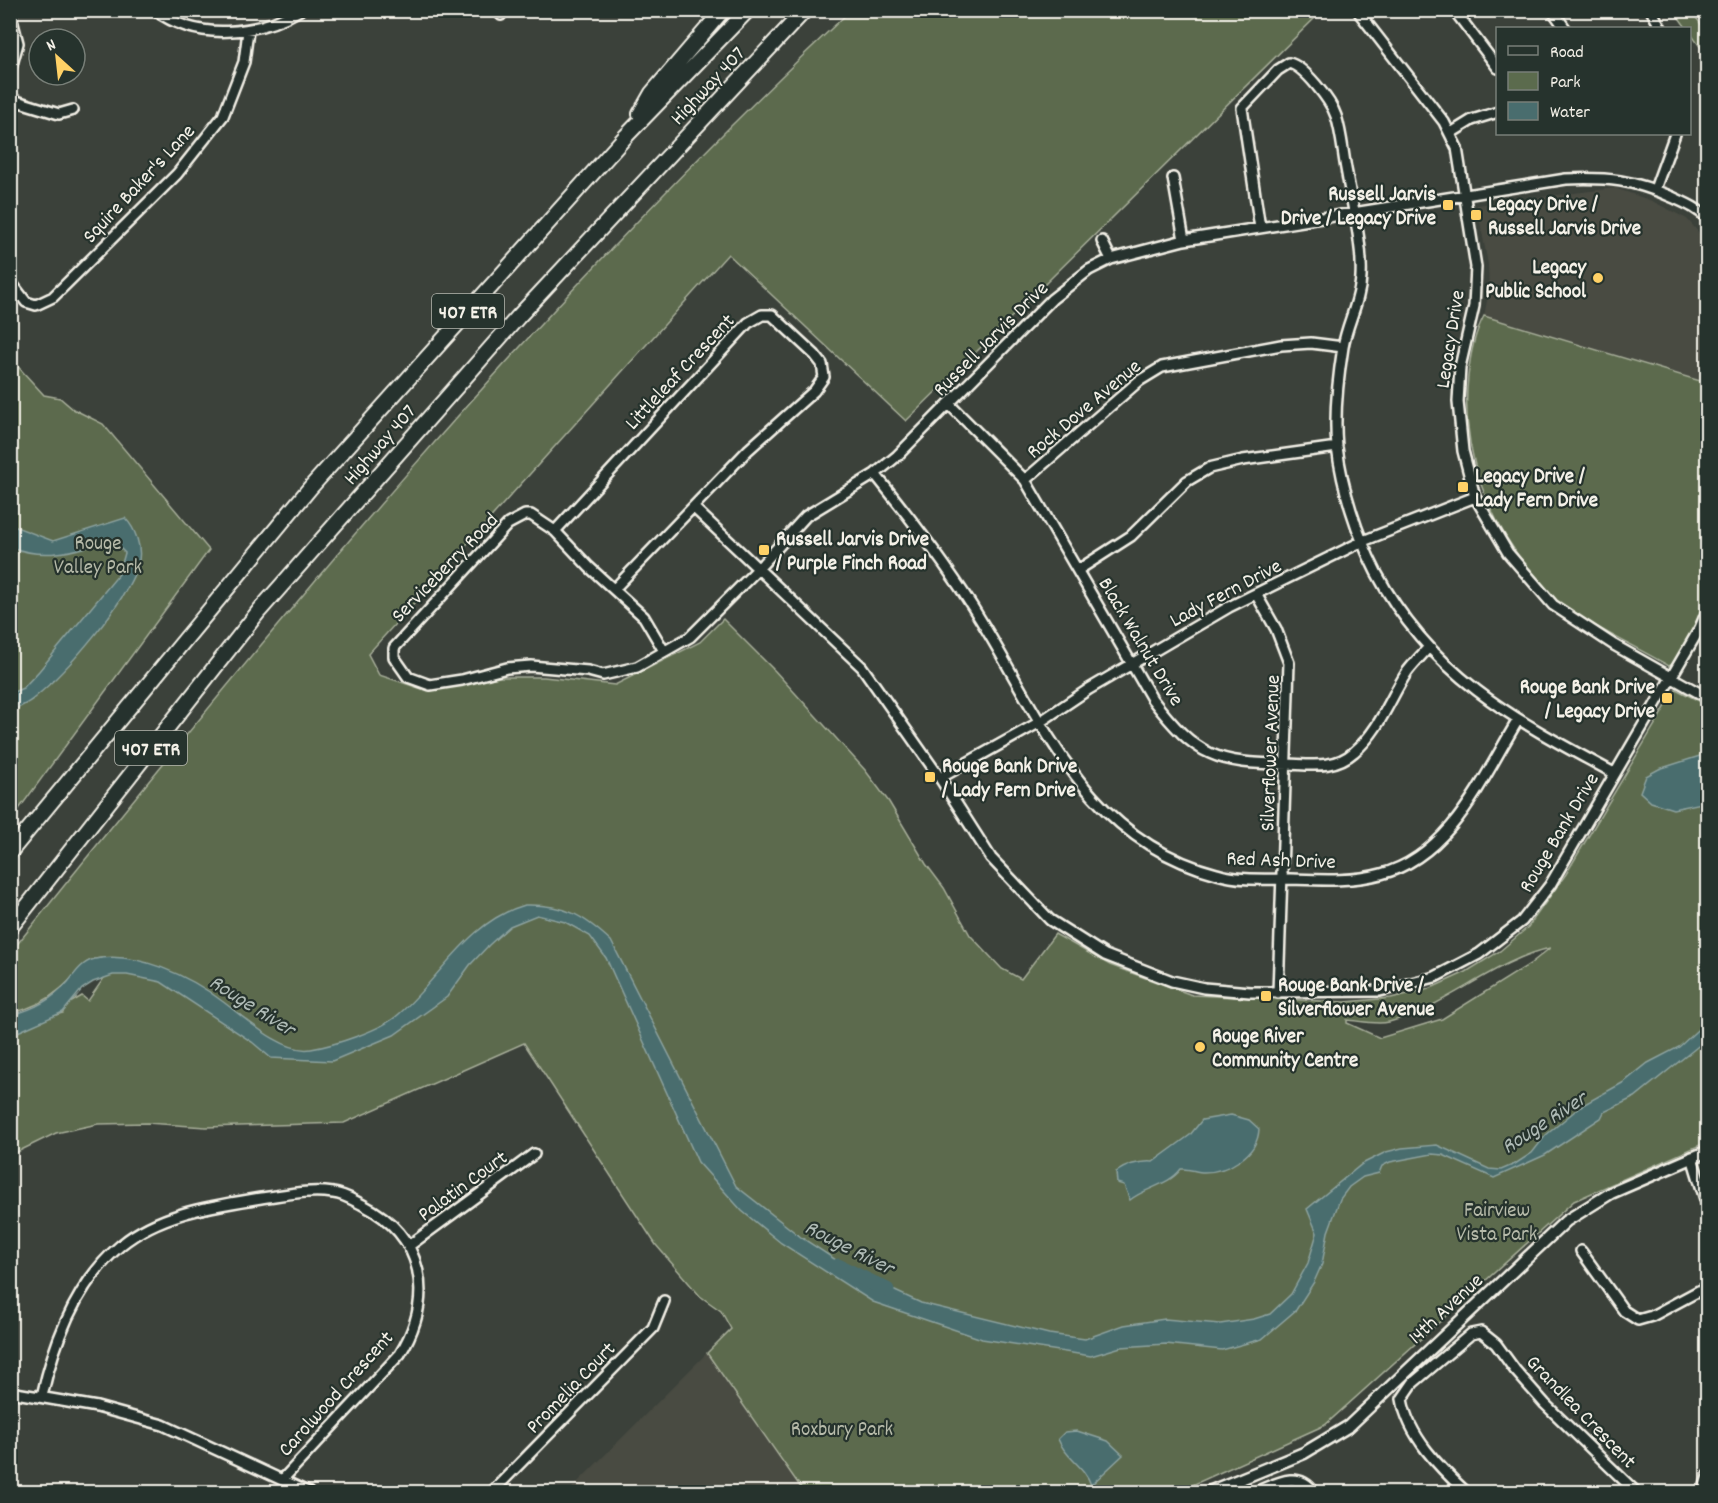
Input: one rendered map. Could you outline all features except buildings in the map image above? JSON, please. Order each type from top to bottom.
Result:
[{"type":"highway","points":[[626,136],[652,93],[723,10]]},
{"type":"highway","name":"Highway 407","points":[[10,852],[310,488],[626,136],[748,10]]},
{"type":"highway","name":"Highway 407","points":[[10,928],[267,602],[518,316],[805,10]]},
{"type":"highway","points":[[784,33],[815,10]]},
{"type":"main road","name":"14th Avenue","points":[[1209,1492],[1325,1443],[1349,1426],[1566,1221],[1611,1193],[1707,1151]]},
{"type":"street","points":[[155,10],[175,22],[222,32],[262,28],[300,10]]},
{"type":"street","points":[[1454,10],[1496,67]]},
{"type":"street","points":[[1552,10],[1564,27]]},
{"type":"street","points":[[1651,10],[1660,27]]},
{"type":"street","points":[[10,12],[18,43],[10,72]]},
{"type":"street","points":[[1359,14],[1451,133],[1472,120],[1496,112]]},
{"type":"street","name":"Squire Baker's Lane","points":[[10,281],[26,302],[36,305],[53,297],[177,174],[223,116],[244,62],[248,31]]},
{"type":"street","points":[[1260,228],[1242,108],[1278,70],[1288,63],[1301,69],[1309,77],[1336,116],[1353,212],[1362,275],[1360,291],[1343,347],[1336,423],[1337,447],[1346,489],[1363,541],[1377,572],[1428,648],[1456,675],[1518,720],[1614,773]]},
{"type":"street","points":[[10,99],[59,114],[73,110]]},
{"type":"street","name":"Legacy Drive","points":[[1451,133],[1456,148],[1476,267],[1477,285],[1460,367],[1458,402],[1463,451],[1475,496],[1508,553],[1553,604],[1614,645],[1707,698]]},
{"type":"street","points":[[1655,189],[1675,135]]},
{"type":"street","name":"Russell Jarvis Drive","points":[[394,648],[394,657],[408,677],[430,685],[462,680],[500,670],[531,666],[588,671],[603,675],[638,667],[690,637],[758,569],[806,516],[875,474],[897,456],[1052,299],[1089,270],[1111,259],[1184,240],[1566,179],[1602,177],[1640,183],[1691,205],[1707,219]]},
{"type":"street","points":[[1173,178],[1184,240]]},
{"type":"street","points":[[1102,241],[1111,259]]},
{"type":"street","name":"Littleleaf Crescent","points":[[555,531],[748,323],[762,315],[772,315],[815,355],[822,364],[824,377],[814,392],[748,450],[615,588]]},
{"type":"street","name":"Rock Dove Avenue","points":[[1025,480],[1139,381],[1162,368],[1281,345],[1311,343],[1343,347]]},
{"type":"street","name":"Black Walnut Drive","points":[[949,404],[1025,480],[1152,699],[1173,726],[1210,754],[1241,763],[1326,766],[1352,755],[1373,735],[1408,672],[1428,648]]},
{"type":"street","points":[[1078,570],[1131,536],[1187,481],[1209,468],[1236,461],[1337,447]]},
{"type":"street","name":"Red Ash Drive","points":[[875,474],[969,602],[1075,779],[1091,797],[1146,843],[1179,862],[1235,878],[1356,880],[1380,875],[1412,862],[1450,830],[1518,720]]},
{"type":"street","name":"Lady Fern Drive","points":[[940,778],[1040,722],[1132,664],[1256,594],[1363,541],[1475,496]]},
{"type":"street","name":"Rouge Bank Drive","points":[[693,507],[862,667],[940,778],[991,858],[1050,920],[1105,955],[1190,985],[1278,993],[1380,991],[1398,988],[1450,971],[1479,954],[1522,921],[1545,893],[1700,628],[1707,609]]},
{"type":"street","name":"Serviceberry Road","points":[[394,648],[508,524],[525,514],[531,515],[555,531]]},
{"type":"street","points":[[555,531],[589,567],[615,588],[644,617],[664,651]]},
{"type":"street","name":"Silverflower Avenue","points":[[1256,594],[1276,629],[1289,663],[1288,764],[1278,993]]},
{"type":"street","name":"Palatin Court","points":[[410,1245],[534,1154]]},
{"type":"street","points":[[1692,1158],[1707,1209]]},
{"type":"street","name":"Carolwood Crescent","points":[[42,1396],[59,1341],[72,1310],[88,1281],[122,1244],[166,1219],[208,1207],[285,1194],[334,1193],[375,1211],[410,1245],[418,1271],[420,1295],[408,1340],[400,1354],[282,1480]]},
{"type":"street","points":[[1581,1251],[1624,1311],[1638,1320],[1652,1316],[1707,1286]]},
{"type":"street","name":"Promelia Court","points":[[492,1492],[653,1328],[664,1301]]},
{"type":"street","name":"Grandlea Crescent","points":[[1466,1492],[1426,1450],[1407,1416],[1402,1399],[1413,1383],[1471,1334],[1481,1332],[1496,1344],[1545,1404],[1636,1492]]},
{"type":"street","points":[[10,1392],[97,1407],[163,1425],[308,1492]]},
{"type":"street","points":[[1703,1492],[1707,1476]]},
{"type":"street","points":[[1256,1492],[1279,1482],[1297,1479],[1314,1492]]},
{"type":"shaded area","name":"Legacy Public School","points":[[1615,188],[1652,201],[1687,219],[1707,242],[1708,376],[1705,382],[1484,316],[1489,291],[1488,264],[1477,205]]},
{"type":"shaded area","points":[[707,1353],[804,1492],[576,1492],[572,1488]]},
{"type":"green space","points":[[850,11],[1322,11],[906,421],[728,254],[368,654],[379,675],[422,689],[500,677],[544,677],[615,685],[700,642],[723,619],[775,671],[865,770],[889,802],[926,864],[944,888],[970,935],[1002,969],[1021,979],[1055,934],[1110,965],[1192,995],[1345,1002],[1391,998],[1429,989],[1466,972],[1500,951],[1528,927],[1566,874],[1676,689],[1707,705],[1707,1142],[1574,1201],[1325,1425],[1177,1492],[804,1492],[707,1353],[731,1329],[721,1311],[700,1296],[656,1245],[524,1043],[344,1123],[206,1127],[147,1123],[98,1124],[56,1133],[11,1155],[11,1027],[63,1013],[63,1007],[82,996],[88,1001],[118,958],[88,961],[49,998],[11,1013],[11,952],[209,707],[414,466],[626,233],[737,120]],"holes":[[[1550,948],[1530,964],[1442,1019],[1380,1038],[1347,1023],[1347,1020],[1384,1023],[1410,1015],[1509,963]]]},
{"type":"green space","points":[[1674,11],[1691,11],[1707,32],[1707,56],[1691,34],[1691,27],[1686,27]]},
{"type":"green space","points":[[1484,316],[1707,383],[1707,601],[1675,662],[1669,666],[1585,620],[1555,600],[1504,534],[1481,485],[1473,459],[1469,432],[1468,377],[1471,354]]},
{"type":"green space","name":"Rouge Valley Park","points":[[11,359],[44,395],[60,398],[73,409],[103,424],[209,550],[11,820]]},
{"type":"water","points":[[125,518],[137,539],[139,558],[121,598],[94,636],[63,671],[32,700],[11,712],[11,693],[23,688],[39,671],[119,574],[125,553],[112,540],[48,554],[23,551],[11,547],[11,525],[53,541]]},
{"type":"water","points":[[1706,754],[1707,802],[1673,809],[1651,802],[1640,792],[1646,776],[1659,769]]},
{"type":"water","points":[[525,905],[551,907],[572,913],[591,924],[611,941],[736,1186],[802,1238],[856,1273],[921,1303],[1049,1334],[1085,1339],[1124,1325],[1165,1319],[1220,1324],[1270,1314],[1291,1294],[1308,1263],[1317,1233],[1307,1209],[1362,1164],[1386,1152],[1437,1145],[1489,1169],[1501,1170],[1532,1153],[1546,1135],[1581,1106],[1624,1082],[1648,1063],[1679,1047],[1707,1021],[1707,1039],[1635,1097],[1604,1112],[1601,1118],[1545,1155],[1494,1178],[1443,1155],[1432,1154],[1390,1162],[1382,1166],[1379,1173],[1363,1177],[1349,1187],[1340,1199],[1328,1232],[1322,1264],[1314,1282],[1296,1310],[1262,1339],[1222,1350],[1166,1344],[1121,1347],[1091,1356],[982,1339],[873,1302],[781,1243],[742,1211],[698,1162],[606,958],[590,936],[565,922],[537,915],[510,926],[470,965],[447,997],[394,1035],[332,1061],[271,1058],[252,1042],[161,982],[127,975],[113,975],[93,982],[82,989],[63,1012],[11,1035],[11,1015],[49,999],[86,962],[111,957],[145,962],[195,983],[264,1033],[288,1046],[311,1049],[332,1044],[358,1036],[391,1020],[414,999],[471,937],[505,913]]},
{"type":"water","points":[[1231,1115],[1249,1120],[1259,1129],[1253,1147],[1232,1165],[1223,1169],[1201,1172],[1181,1169],[1170,1179],[1130,1200],[1124,1185],[1117,1183],[1116,1172],[1134,1164],[1153,1162],[1190,1135],[1202,1120]]},
{"type":"water","points":[[1077,1431],[1108,1441],[1123,1455],[1091,1485],[1084,1472],[1065,1452],[1058,1439],[1065,1432]]},
{"type":"waterway","name":"Rouge River","points":[[838,1266],[887,1290]]},
{"type":"place","name":"Russell Jarvis Drive / Legacy Drive","points":[[1448,205]]},
{"type":"place","name":"Legacy Drive / Russell Jarvis Drive","points":[[1476,215]]},
{"type":"place","name":"Legacy Public School","points":[[1598,278]]},
{"type":"place","name":"Legacy Drive / Lady Fern Drive","points":[[1463,487]]},
{"type":"place","name":"Russell Jarvis Drive / Purple Finch Road","points":[[764,550]]},
{"type":"place","name":"Rouge Bank Drive / Legacy Drive","points":[[1667,698]]},
{"type":"place","name":"Rouge Bank Drive / Lady Fern Drive","points":[[930,777]]},
{"type":"place","name":"Rouge Bank Drive / Silverflower Avenue","points":[[1266,996]]},
{"type":"place","name":"Rouge River Community Centre","points":[[1200,1047]]},
{"type":"park label","name":"Fairview Vista Park","points":[[1497,1221]]},
{"type":"park label","name":"Roxbury Park","points":[[842,1428]]}]
